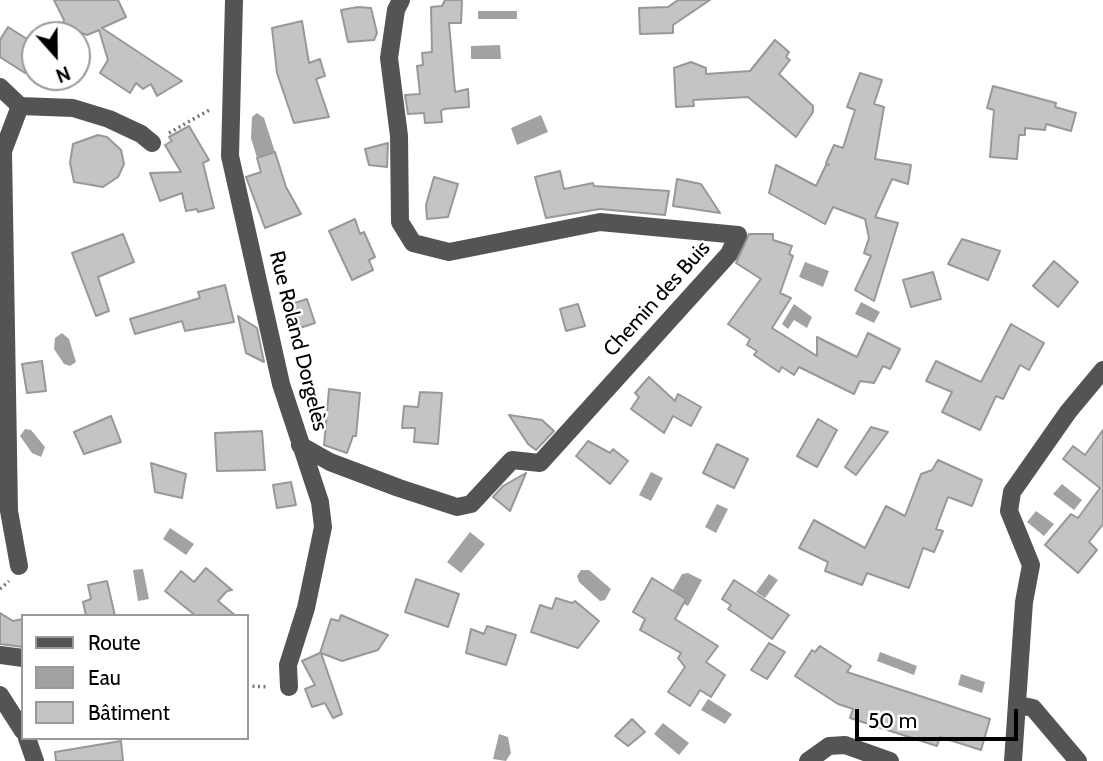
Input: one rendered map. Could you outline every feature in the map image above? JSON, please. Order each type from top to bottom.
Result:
[{"type":"street","name":"Rue Roland Dorgelès","points":[[234,0],[229,104],[230,156],[281,384],[320,502],[323,527],[306,608],[289,665],[289,688]]},
{"type":"street","name":"Chemin des Buis","points":[[300,445],[330,462],[457,508],[471,504],[512,460],[540,463],[729,254],[738,235],[600,222],[449,252],[413,243],[400,222],[399,136],[389,58],[396,10],[401,0]]},
{"type":"street","points":[[0,87],[20,106],[73,108],[109,119],[141,134],[152,143]]},
{"type":"street","points":[[19,566],[9,511],[2,264],[2,151],[20,106]]},
{"type":"street","points":[[1013,761],[1024,602],[1031,565],[1009,511],[1012,492],[1068,412],[1103,370]]},
{"type":"street","points":[[0,654],[21,658]]},
{"type":"street","points":[[0,695],[21,728]]},
{"type":"street","points":[[1018,705],[1033,708],[1077,761]]},
{"type":"street","points":[[28,740],[35,761]]},
{"type":"street","points":[[808,761],[829,746],[845,745],[890,761]]},
{"type":"path","points":[[152,143],[204,112],[229,104]]},
{"type":"water","points":[[478,11],[517,11],[517,19],[478,19]]},
{"type":"water","points":[[500,45],[501,59],[471,59],[471,46]]},
{"type":"water","points":[[257,113],[264,118],[275,152],[257,158],[251,138],[252,117]]},
{"type":"water","points":[[541,115],[548,132],[517,145],[511,128]]},
{"type":"water","points":[[805,262],[829,271],[823,287],[799,277]]},
{"type":"water","points":[[861,302],[880,312],[874,323],[855,314]]},
{"type":"water","points":[[794,304],[812,317],[807,328],[794,320],[788,329],[782,324]]},
{"type":"water","points":[[62,333],[69,339],[76,362],[70,366],[64,364],[54,349],[55,338]]},
{"type":"water","points":[[25,429],[31,430],[45,447],[41,457],[32,453],[20,436]]},
{"type":"water","points":[[651,472],[663,478],[651,501],[639,495]]},
{"type":"water","points":[[1062,484],[1082,500],[1074,510],[1053,494]]},
{"type":"water","points":[[717,504],[728,509],[716,533],[705,527]]},
{"type":"water","points":[[1036,511],[1054,524],[1044,536],[1027,522]]},
{"type":"water","points":[[170,528],[194,544],[186,555],[163,539]]},
{"type":"water","points":[[470,532],[485,544],[461,573],[447,562]]},
{"type":"water","points":[[143,569],[149,599],[138,601],[133,570]]},
{"type":"water","points":[[581,570],[589,570],[611,589],[605,600],[600,601],[579,582],[577,576]]},
{"type":"water","points":[[688,573],[702,580],[688,606],[669,597],[682,574]]},
{"type":"water","points":[[769,574],[778,580],[765,598],[756,592]]},
{"type":"water","points":[[880,652],[917,666],[914,675],[877,661]]},
{"type":"water","points":[[961,674],[985,682],[982,693],[958,685]]},
{"type":"water","points":[[708,699],[732,714],[725,724],[701,710]]},
{"type":"water","points":[[663,723],[689,743],[679,755],[654,734]]},
{"type":"water","points":[[499,734],[508,737],[511,753],[506,761],[493,759]]},
{"type":"building","points":[[54,0],[118,0],[126,17],[102,28],[182,81],[157,96],[151,84],[143,89],[136,83],[130,93],[100,73],[108,60],[99,30],[91,33],[91,21],[64,20]]},
{"type":"building","points":[[445,0],[462,0],[461,23],[449,23],[455,92],[468,89],[469,107],[444,109],[441,111],[442,122],[425,123],[424,113],[408,114],[405,95],[420,94],[417,66],[423,65],[422,53],[432,52],[431,7],[442,6]]},
{"type":"building","points":[[678,0],[710,0],[673,25],[673,33],[640,34],[639,8],[668,7]]},
{"type":"building","points":[[371,8],[377,33],[374,40],[348,42],[341,10]]},
{"type":"building","points":[[302,21],[309,63],[320,59],[325,76],[316,79],[329,117],[294,123],[277,73],[272,28]]},
{"type":"building","points":[[8,27],[21,35],[21,70],[0,57],[0,40]]},
{"type":"building","points":[[775,40],[789,52],[786,57],[790,60],[779,74],[813,106],[813,112],[796,137],[748,97],[693,100],[694,106],[676,107],[674,68],[691,62],[706,68],[706,74],[750,71]]},
{"type":"building","points":[[860,73],[882,80],[874,104],[884,107],[875,159],[911,165],[908,184],[892,179],[875,217],[898,223],[874,301],[855,290],[871,256],[864,253],[869,238],[865,219],[833,207],[825,224],[769,193],[776,165],[816,186],[826,165],[829,165],[826,163],[834,145],[843,148],[855,110],[847,107]]},
{"type":"building","points":[[993,86],[1056,103],[1055,107],[1076,113],[1071,131],[1046,124],[1045,130],[1025,128],[1025,135],[1019,135],[1017,159],[990,157],[994,110],[987,108]]},
{"type":"building","points":[[189,126],[209,160],[203,163],[214,208],[198,212],[197,209],[186,211],[182,193],[160,201],[150,173],[181,172],[165,145],[172,141],[169,137]]},
{"type":"building","points":[[98,135],[107,137],[121,150],[124,164],[118,177],[103,187],[74,182],[70,163],[73,144]]},
{"type":"building","points":[[388,143],[387,167],[369,165],[365,149]]},
{"type":"building","points":[[275,152],[286,187],[301,214],[265,228],[246,177],[261,172],[257,158]]},
{"type":"building","points":[[560,171],[564,189],[593,183],[594,186],[669,191],[665,215],[600,209],[546,218],[535,177]]},
{"type":"building","points":[[434,177],[458,184],[448,217],[427,219],[426,205]]},
{"type":"building","points":[[677,179],[701,184],[720,213],[673,206]]},
{"type":"building","points":[[355,219],[360,234],[364,232],[375,257],[369,260],[373,270],[352,280],[329,231]]},
{"type":"building","points":[[123,234],[134,262],[98,277],[109,311],[96,316],[72,253]]},
{"type":"building","points":[[749,234],[773,234],[773,240],[792,246],[789,254],[793,256],[780,293],[791,298],[772,328],[817,356],[817,337],[857,357],[868,333],[900,349],[890,369],[883,366],[874,383],[860,381],[854,394],[799,367],[794,375],[782,367],[779,372],[754,355],[757,351],[747,345],[750,339],[728,324],[761,279],[736,263]]},
{"type":"building","points":[[962,239],[1000,251],[988,280],[948,264]]},
{"type":"building","points":[[1054,261],[1078,282],[1058,307],[1033,286]]},
{"type":"building","points":[[933,272],[941,299],[911,307],[903,280]]},
{"type":"building","points":[[225,285],[234,322],[185,331],[182,321],[135,334],[130,319],[200,298],[198,292]]},
{"type":"building","points":[[307,299],[315,323],[297,329],[288,305]]},
{"type":"building","points":[[578,304],[585,326],[566,331],[560,309]]},
{"type":"building","points":[[238,316],[257,328],[264,362],[246,353]]},
{"type":"building","points":[[1011,324],[1044,343],[1029,370],[1020,365],[1003,399],[996,396],[980,430],[942,412],[952,392],[926,381],[936,361],[981,382]]},
{"type":"building","points":[[42,361],[46,391],[27,393],[22,364]]},
{"type":"building","points":[[649,377],[675,401],[678,394],[701,407],[691,426],[673,416],[664,433],[631,409],[639,397],[635,393]]},
{"type":"building","points":[[329,389],[360,393],[356,436],[353,436],[347,453],[324,445]]},
{"type":"building","points":[[420,392],[442,393],[438,444],[414,442],[415,428],[402,428],[404,406],[418,407]]},
{"type":"building","points":[[509,415],[542,420],[554,431],[536,450],[528,444]]},
{"type":"building","points":[[111,416],[121,442],[84,454],[74,432]]},
{"type":"building","points":[[818,419],[837,430],[817,467],[797,456]]},
{"type":"building","points":[[871,427],[888,432],[856,475],[845,467]]},
{"type":"building","points":[[1103,430],[1103,524],[1089,542],[1097,550],[1078,573],[1045,545],[1071,514],[1078,518],[1100,488],[1063,459],[1073,446],[1085,455]]},
{"type":"building","points":[[262,431],[265,470],[217,471],[215,433]]},
{"type":"building","points":[[588,441],[610,453],[613,449],[628,461],[610,484],[576,456]]},
{"type":"building","points":[[717,444],[748,459],[734,488],[703,473]]},
{"type":"building","points":[[938,460],[982,480],[972,506],[948,497],[936,529],[943,531],[934,552],[923,548],[909,588],[867,573],[862,585],[825,571],[828,562],[799,548],[814,520],[865,548],[886,506],[905,516],[921,474],[932,470]]},
{"type":"building","points":[[151,463],[186,474],[182,498],[155,492]]},
{"type":"building","points":[[526,473],[510,511],[493,497],[503,486]]},
{"type":"building","points":[[291,482],[296,505],[277,508],[273,485]]},
{"type":"building","points":[[206,568],[232,590],[227,591],[218,601],[234,614],[194,614],[165,591],[181,571],[194,582]]},
{"type":"building","points":[[652,578],[686,599],[675,619],[718,646],[706,662],[725,675],[711,697],[700,690],[690,706],[668,692],[685,667],[678,658],[681,653],[640,630],[645,619],[633,612]]},
{"type":"building","points":[[416,579],[459,594],[448,627],[405,612]]},
{"type":"building","points":[[734,580],[789,615],[772,639],[728,609],[731,605],[722,599]]},
{"type":"building","points":[[107,581],[115,614],[86,614],[83,602],[91,599],[88,585]]},
{"type":"building","points":[[556,598],[572,603],[575,601],[599,621],[578,648],[531,632],[540,605],[552,609]]},
{"type":"building","points":[[0,613],[13,621],[21,619],[21,647],[0,644]]},
{"type":"building","points":[[341,615],[388,635],[378,650],[342,661],[321,653],[342,714],[333,718],[325,703],[312,707],[305,689],[315,685],[302,661],[320,653],[331,619],[339,621]]},
{"type":"building","points":[[487,626],[516,635],[506,665],[466,653],[471,629],[484,634]]},
{"type":"building","points":[[769,643],[785,652],[767,679],[751,670]]},
{"type":"building","points":[[820,646],[851,666],[847,672],[990,719],[981,750],[940,737],[937,746],[850,718],[853,709],[838,704],[795,676],[812,650],[815,652]]},
{"type":"building","points":[[632,719],[645,732],[628,746],[615,736]]},
{"type":"building","points":[[121,741],[123,761],[56,761],[55,752]]}]
